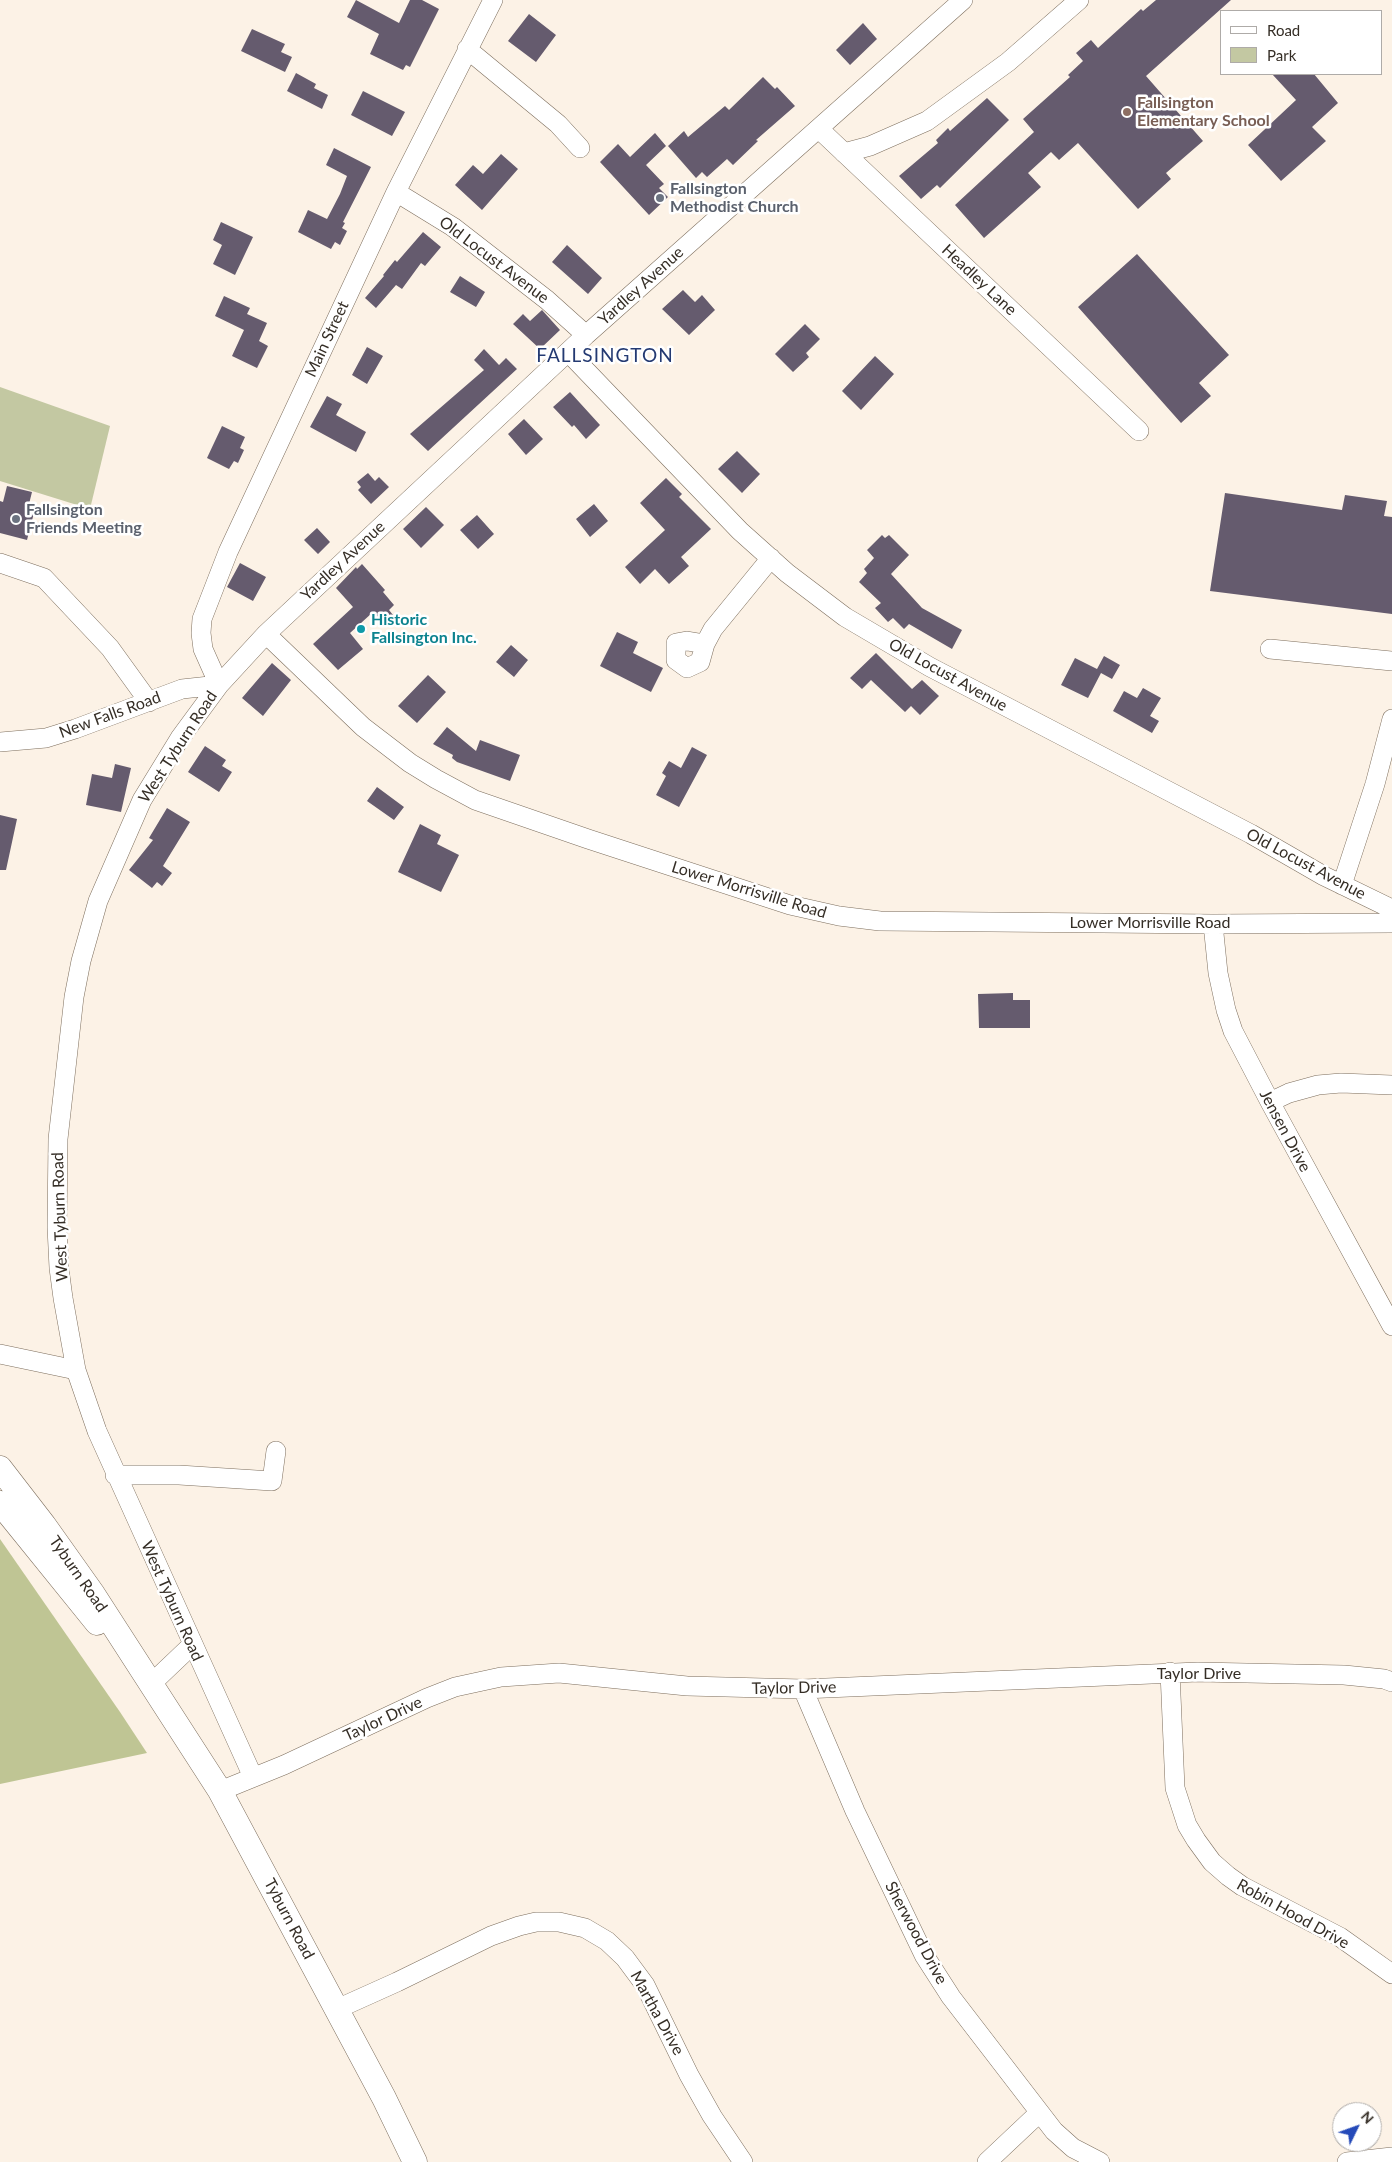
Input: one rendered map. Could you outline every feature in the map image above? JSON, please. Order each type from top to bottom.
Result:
[{"type":"main road","name":"Tyburn Road","points":[[0,1468],[44,1525],[93,1594],[220,1791],[384,2098],[415,2162]]},
{"type":"main road","name":"Tyburn Road","points":[[0,1503],[83,1607],[151,1684]]},
{"type":"street","name":"Main Street","points":[[219,685],[203,649],[202,619],[248,505],[396,192],[492,0]]},
{"type":"street","name":"Yardley Avenue","points":[[219,685],[266,634],[586,335],[963,0]]},
{"type":"street","points":[[844,153],[870,146],[927,121],[1015,56],[1079,0]]},
{"type":"street","points":[[467,49],[558,124],[580,148]]},
{"type":"street","name":"Headley Lane","points":[[819,129],[1139,431]]},
{"type":"street","name":"Old Locust Avenue","points":[[396,192],[453,226],[547,300],[586,335]]},
{"type":"street","name":"Old Locust Avenue","points":[[568,352],[740,531],[845,617],[930,667],[1228,822],[1342,885],[1392,909]]},
{"type":"street","points":[[705,644],[713,629],[771,558]]},
{"type":"street","points":[[0,563],[44,578],[110,648],[149,702]]},
{"type":"street","name":"Lower Morrisville Road","points":[[266,634],[363,727],[410,763],[436,779],[485,803],[760,896],[839,916],[880,921],[1213,924],[1392,923]]},
{"type":"street","points":[[1270,649],[1392,661]]},
{"type":"street","name":"New Falls Road","points":[[0,742],[46,738],[182,689],[219,685]]},
{"type":"street","name":"West Tyburn Road","points":[[219,685],[180,738],[142,800],[98,901],[81,961],[74,997],[56,1157],[56,1227],[59,1268],[76,1370],[97,1431],[115,1475],[253,1778]]},
{"type":"street","points":[[1342,885],[1375,784],[1392,719]]},
{"type":"street","name":"Jensen Drive","points":[[1213,924],[1218,973],[1226,1010],[1233,1031],[1270,1102],[1386,1302],[1392,1326]]},
{"type":"street","points":[[1270,1102],[1289,1092],[1318,1086],[1341,1083],[1392,1085]]},
{"type":"street","points":[[0,1354],[76,1370]]},
{"type":"street","points":[[115,1475],[179,1475],[272,1481],[276,1451]]},
{"type":"street","points":[[151,1684],[192,1645]]},
{"type":"street","name":"Taylor Drive","points":[[220,1791],[441,1693],[478,1681],[501,1677],[559,1673],[687,1686],[803,1689],[1170,1672],[1344,1675],[1392,1682]]},
{"type":"street","name":"Robin Hood Drive","points":[[1170,1672],[1175,1788],[1179,1804],[1196,1840],[1212,1862],[1242,1886],[1340,1937],[1392,1974]]},
{"type":"street","name":"Sherwood Drive","points":[[803,1689],[855,1811],[924,1955],[951,1997],[1039,2114],[1073,2148],[1100,2162]]},
{"type":"street","name":"Martha Drive","points":[[336,2009],[397,1982],[491,1936],[519,1926],[536,1922],[569,1922],[585,1928],[608,1941],[625,1958],[645,1985],[689,2075],[712,2116],[743,2162]]},
{"type":"street","points":[[986,2162],[1039,2114]]},
{"type":"street","points":[[1347,2162],[1392,2157]]},
{"type":"green space","points":[[0,387],[110,426],[90,509],[0,481]]},
{"type":"green space","points":[[0,1539],[120,1712],[147,1753],[0,1784]]},
{"type":"building","points":[[356,0],[399,23],[410,0],[422,0],[439,9],[410,67],[406,65],[403,70],[370,54],[379,34],[347,17]]},
{"type":"building","points":[[1156,0],[1231,0],[1146,76],[1203,141],[1166,173],[1171,179],[1138,209],[1078,143],[1059,160],[1051,152],[1028,173],[1041,187],[984,238],[955,205],[1034,132],[1023,119],[1070,77],[1068,75],[1083,61],[1076,53],[1091,40],[1098,48],[1141,9],[1143,11]]},
{"type":"building","points":[[529,14],[556,35],[536,62],[508,41]]},
{"type":"building","points":[[863,23],[877,39],[850,65],[836,50]]},
{"type":"building","points":[[252,29],[285,44],[281,52],[292,57],[285,72],[241,51]]},
{"type":"building","points":[[296,73],[316,84],[314,88],[328,95],[322,109],[287,91]]},
{"type":"building","points":[[1273,75],[1315,75],[1338,103],[1312,127],[1326,141],[1281,181],[1248,145],[1296,100]]},
{"type":"building","points":[[763,77],[775,89],[777,87],[795,106],[756,140],[758,141],[733,165],[727,159],[707,177],[702,172],[696,178],[668,146],[684,131],[688,137],[725,106],[729,110]]},
{"type":"building","points":[[363,91],[405,112],[392,136],[351,115]]},
{"type":"building","points":[[987,98],[1009,120],[940,188],[937,185],[921,199],[899,176],[938,143],[936,140],[948,128],[950,131]]},
{"type":"building","points":[[655,133],[666,146],[646,165],[664,184],[659,188],[668,197],[649,215],[600,162],[618,144],[630,157]]},
{"type":"building","points":[[334,148],[371,167],[343,222],[345,223],[342,228],[347,231],[340,245],[335,242],[331,249],[298,232],[308,210],[327,219],[340,194],[347,176],[326,165]]},
{"type":"building","points":[[501,154],[518,169],[482,210],[455,185],[473,165],[483,174]]},
{"type":"building","points":[[221,222],[253,237],[235,275],[213,264],[222,245],[213,240]]},
{"type":"building","points":[[423,232],[441,247],[425,266],[421,263],[402,289],[396,285],[376,308],[365,298],[395,260],[397,262]]},
{"type":"building","points":[[567,245],[602,278],[588,294],[552,262]]},
{"type":"building","points":[[1137,254],[1229,355],[1199,383],[1211,396],[1181,423],[1078,307]]},
{"type":"building","points":[[460,276],[485,292],[476,307],[450,292]]},
{"type":"building","points":[[683,290],[695,302],[702,295],[715,310],[689,335],[662,309]]},
{"type":"building","points":[[224,296],[250,308],[247,314],[267,323],[259,341],[268,346],[257,368],[232,356],[244,330],[215,316]]},
{"type":"building","points":[[542,310],[560,330],[540,349],[513,324],[523,314],[530,321]]},
{"type":"building","points":[[805,324],[820,339],[806,353],[809,357],[793,372],[775,354]]},
{"type":"building","points":[[367,347],[383,356],[367,384],[352,375]]},
{"type":"building","points":[[484,349],[499,365],[506,358],[517,369],[428,451],[410,434],[484,370],[474,360]]},
{"type":"building","points":[[875,356],[894,374],[861,410],[842,391]]},
{"type":"building","points":[[570,392],[600,425],[586,439],[574,425],[572,427],[553,407]]},
{"type":"building","points":[[327,396],[342,404],[336,415],[366,432],[356,452],[310,427]]},
{"type":"building","points":[[524,419],[543,439],[526,455],[508,434]]},
{"type":"building","points":[[222,426],[245,437],[240,448],[244,450],[238,463],[234,461],[229,469],[207,458]]},
{"type":"building","points":[[737,451],[760,474],[742,493],[718,469]]},
{"type":"building","points":[[368,473],[375,481],[379,477],[389,487],[371,504],[358,490],[361,487],[357,482]]},
{"type":"building","points":[[666,478],[682,494],[679,497],[711,529],[681,557],[689,566],[669,584],[655,569],[640,584],[625,567],[665,530],[640,503]]},
{"type":"building","name":"Fallsington Friends Meeting","points":[[7,486],[32,492],[29,504],[36,505],[27,540],[0,533],[0,501],[3,502]]},
{"type":"building","points":[[1225,493],[1342,510],[1345,495],[1387,501],[1384,516],[1392,517],[1392,614],[1210,591]]},
{"type":"building","points":[[594,504],[608,521],[590,537],[576,519]]},
{"type":"building","points":[[426,507],[444,525],[421,548],[403,529]]},
{"type":"building","points":[[477,515],[494,534],[478,549],[460,530]]},
{"type":"building","points":[[317,528],[330,542],[318,554],[304,540]]},
{"type":"building","points":[[882,535],[885,538],[889,535],[909,555],[891,574],[922,608],[962,630],[952,649],[909,624],[904,629],[893,618],[888,622],[875,608],[881,603],[859,582],[867,573],[864,569],[874,558],[867,550]]},
{"type":"building","points":[[240,563],[266,577],[253,601],[227,587]]},
{"type":"building","points":[[362,564],[385,590],[383,592],[394,605],[389,610],[393,615],[383,624],[372,613],[350,633],[363,649],[338,670],[313,644],[353,607],[336,588],[356,567],[357,569]]},
{"type":"building","points":[[617,632],[638,642],[633,653],[663,668],[651,692],[600,666]]},
{"type":"building","points":[[511,645],[528,660],[514,677],[496,662]]},
{"type":"building","points":[[876,653],[912,689],[922,680],[939,696],[920,715],[911,706],[905,712],[871,680],[862,689],[850,678]]},
{"type":"building","points":[[1104,656],[1120,665],[1112,679],[1101,673],[1088,698],[1061,685],[1075,658],[1097,669]]},
{"type":"building","points":[[272,663],[291,680],[263,716],[242,698]]},
{"type":"building","points":[[428,675],[446,692],[417,723],[398,706]]},
{"type":"building","points":[[1143,688],[1161,698],[1150,716],[1159,721],[1152,733],[1113,711],[1124,691],[1137,698]]},
{"type":"building","points":[[447,727],[476,751],[480,740],[520,755],[510,781],[457,762],[452,758],[453,755],[433,744]]},
{"type":"building","points":[[205,746],[226,760],[222,766],[232,772],[219,792],[188,772]]},
{"type":"building","points":[[692,747],[707,755],[679,807],[656,795],[666,776],[662,773],[669,761],[681,768]]},
{"type":"building","points":[[115,764],[131,768],[121,812],[86,805],[92,774],[112,778]]},
{"type":"building","points":[[377,787],[404,807],[394,820],[367,801]]},
{"type":"building","points":[[167,808],[190,822],[163,866],[172,873],[162,886],[157,882],[152,888],[129,870],[153,840],[149,838]]},
{"type":"building","points":[[0,815],[17,819],[6,870],[0,870]]},
{"type":"building","points":[[420,824],[441,835],[437,844],[459,855],[441,892],[398,872]]},
{"type":"building","points":[[1013,993],[1013,1000],[1030,1000],[1030,1028],[979,1028],[978,994]]},
{"type":"place","name":"Fallsington Elementary School","points":[[1127,112]]},
{"type":"place","name":"Fallsington Methodist Church","points":[[660,198]]},
{"type":"place","name":"Fallsington Friends Meeting","points":[[16,519]]},
{"type":"place","name":"Historic Fallsington Inc.","points":[[361,629]]},
{"type":"district","name":"FALLSINGTON","points":[[605,356]]}]
